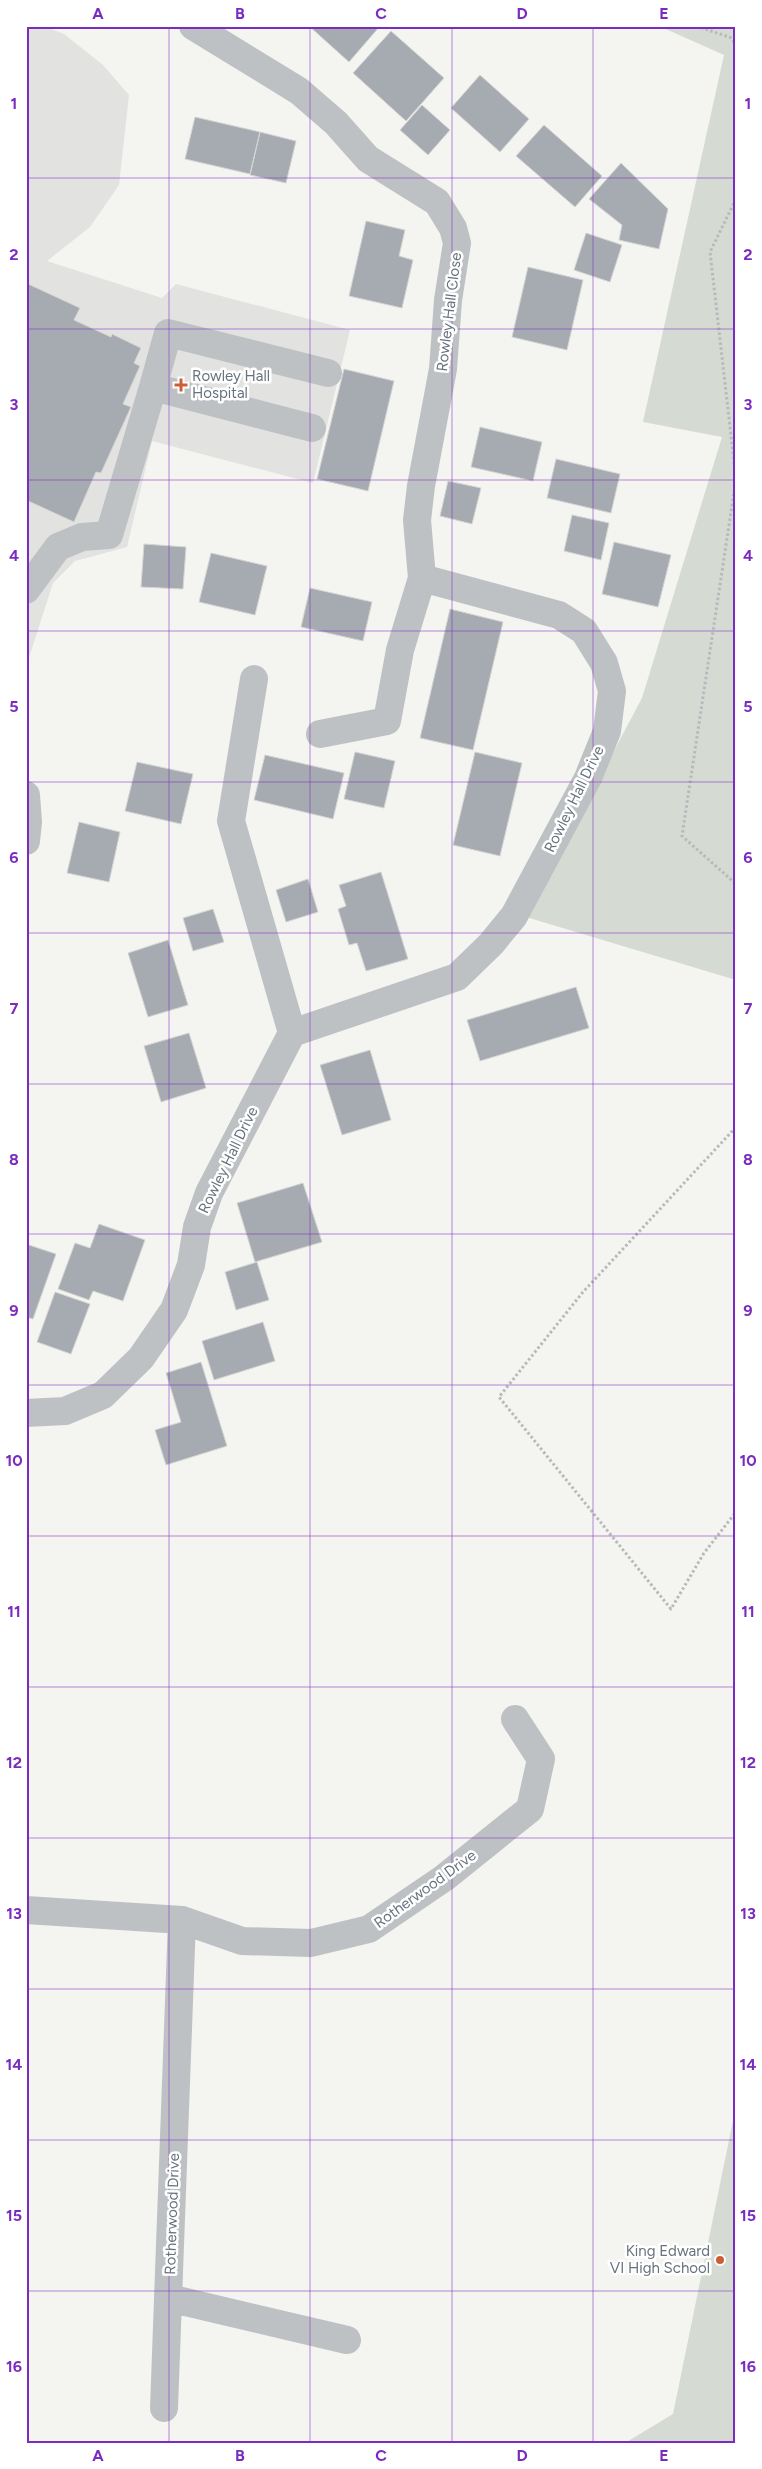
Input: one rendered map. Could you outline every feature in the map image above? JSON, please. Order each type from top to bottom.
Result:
[{"type":"street","name":"Rowley Hall Close","points":[[193,26],[299,91],[336,123],[368,159],[436,202],[453,228],[457,243],[448,300],[443,368],[421,486],[417,520],[422,578]]},
{"type":"street","points":[[26,590],[58,547],[82,537],[109,535],[168,333],[328,373]]},
{"type":"street","points":[[153,387],[312,428]]},
{"type":"street","points":[[320,734],[387,721],[400,650],[422,578]]},
{"type":"street","name":"Rowley Hall Drive","points":[[26,1413],[65,1411],[104,1395],[141,1358],[174,1310],[191,1265],[197,1227],[209,1193],[292,1033],[457,977],[514,916],[588,778],[607,731],[612,691],[604,663],[584,631],[559,615],[422,578]]},
{"type":"street","points":[[254,679],[231,821],[292,1033]]},
{"type":"street","points":[[26,795],[28,822],[26,841]]},
{"type":"street","name":"Rotherwood Drive","points":[[26,1910],[182,1920],[242,1942],[311,1943],[369,1929],[444,1878],[530,1809],[541,1759],[515,1719]]},
{"type":"street","name":"Rotherwood Drive","points":[[164,2408],[182,1920]]},
{"type":"street","points":[[169,2298],[347,2340]]},
{"type":"path","points":[[696,26],[732,38],[736,46]]},
{"type":"path","points":[[736,199],[710,252],[736,479],[682,836],[736,884]]},
{"type":"path","points":[[736,1127],[583,1292],[499,1396],[671,1609],[704,1554],[736,1512]]},
{"type":"shaded area","name":"Rowley Hall Hospital","points":[[26,26],[43,26],[64,34],[103,65],[129,95],[119,185],[90,227],[47,261],[162,298],[176,284],[350,330],[313,483],[152,441],[127,547],[75,561],[53,583],[26,667]]},
{"type":"shaded area","points":[[659,26],[736,26],[736,980],[526,917],[642,698],[722,437],[643,422],[724,55]]},
{"type":"shaded area","name":"King Edward VI High School","points":[[736,2106],[736,2443],[625,2443],[673,2414]]},
{"type":"building","points":[[309,26],[380,26],[349,62]]},
{"type":"building","points":[[391,31],[444,78],[406,121],[353,73]]},
{"type":"building","points":[[480,75],[529,119],[500,152],[451,108]]},
{"type":"building","points":[[422,105],[450,130],[428,155],[400,130]]},
{"type":"building","points":[[195,117],[260,132],[250,174],[185,159]]},
{"type":"building","points":[[544,125],[602,176],[575,207],[516,156]]},
{"type":"building","points":[[260,132],[296,141],[286,183],[250,175]]},
{"type":"building","points":[[621,163],[668,209],[659,249],[619,240],[622,225],[589,199]]},
{"type":"building","points":[[366,221],[405,230],[399,256],[413,260],[402,308],[349,296]]},
{"type":"building","points":[[586,233],[622,245],[610,282],[574,270]]},
{"type":"building","points":[[528,267],[583,280],[567,350],[512,337]]},
{"type":"building","points":[[26,283],[80,308],[74,320],[111,337],[112,334],[141,348],[134,363],[140,366],[123,404],[131,407],[101,473],[96,472],[74,522],[26,500]]},
{"type":"building","points":[[344,369],[394,381],[368,491],[317,479]]},
{"type":"building","points":[[480,427],[542,442],[533,481],[471,467]]},
{"type":"building","points":[[556,459],[620,474],[611,513],[547,498]]},
{"type":"building","points":[[448,481],[481,488],[472,524],[440,516]]},
{"type":"building","points":[[572,515],[609,523],[601,560],[564,551]]},
{"type":"building","points":[[614,542],[671,555],[658,607],[602,594]]},
{"type":"building","points":[[144,544],[186,547],[183,589],[141,587]]},
{"type":"building","points":[[211,553],[267,566],[255,615],[199,602]]},
{"type":"building","points":[[310,588],[372,602],[363,641],[301,627]]},
{"type":"building","points":[[450,609],[503,622],[473,750],[420,738]]},
{"type":"building","points":[[355,752],[395,761],[384,808],[344,799]]},
{"type":"building","points":[[475,752],[522,763],[500,856],[453,845]]},
{"type":"building","points":[[265,755],[344,773],[333,819],[254,800]]},
{"type":"building","points":[[137,762],[193,774],[181,824],[125,811]]},
{"type":"building","points":[[79,822],[120,832],[109,882],[67,873]]},
{"type":"building","points":[[381,872],[408,959],[366,971],[357,943],[349,945],[338,909],[346,906],[339,885]]},
{"type":"building","points":[[308,879],[318,912],[286,922],[276,890]]},
{"type":"building","points":[[213,909],[224,942],[193,951],[183,918]]},
{"type":"building","points":[[168,940],[188,1005],[148,1017],[128,953]]},
{"type":"building","points":[[576,987],[589,1028],[480,1061],[467,1020]]},
{"type":"building","points":[[189,1033],[206,1088],[161,1102],[144,1046]]},
{"type":"building","points":[[370,1050],[391,1120],[342,1135],[320,1065]]},
{"type":"building","points":[[303,1183],[322,1242],[255,1262],[237,1203]]},
{"type":"building","points":[[99,1224],[145,1240],[123,1301],[93,1291],[89,1300],[58,1289],[75,1243],[90,1248]]},
{"type":"building","points":[[26,1244],[56,1254],[33,1319],[26,1317]]},
{"type":"building","points":[[257,1262],[269,1300],[236,1310],[225,1272]]},
{"type":"building","points":[[55,1292],[90,1304],[71,1354],[37,1342]]},
{"type":"building","points":[[263,1322],[275,1361],[214,1380],[202,1341]]},
{"type":"building","points":[[201,1362],[227,1446],[166,1465],[155,1430],[181,1422],[166,1373]]},
{"type":"place","name":"Rowley Hall Hospital","points":[[181,385]]},
{"type":"place","name":"King Edward VI High School","points":[[720,2260]]}]
